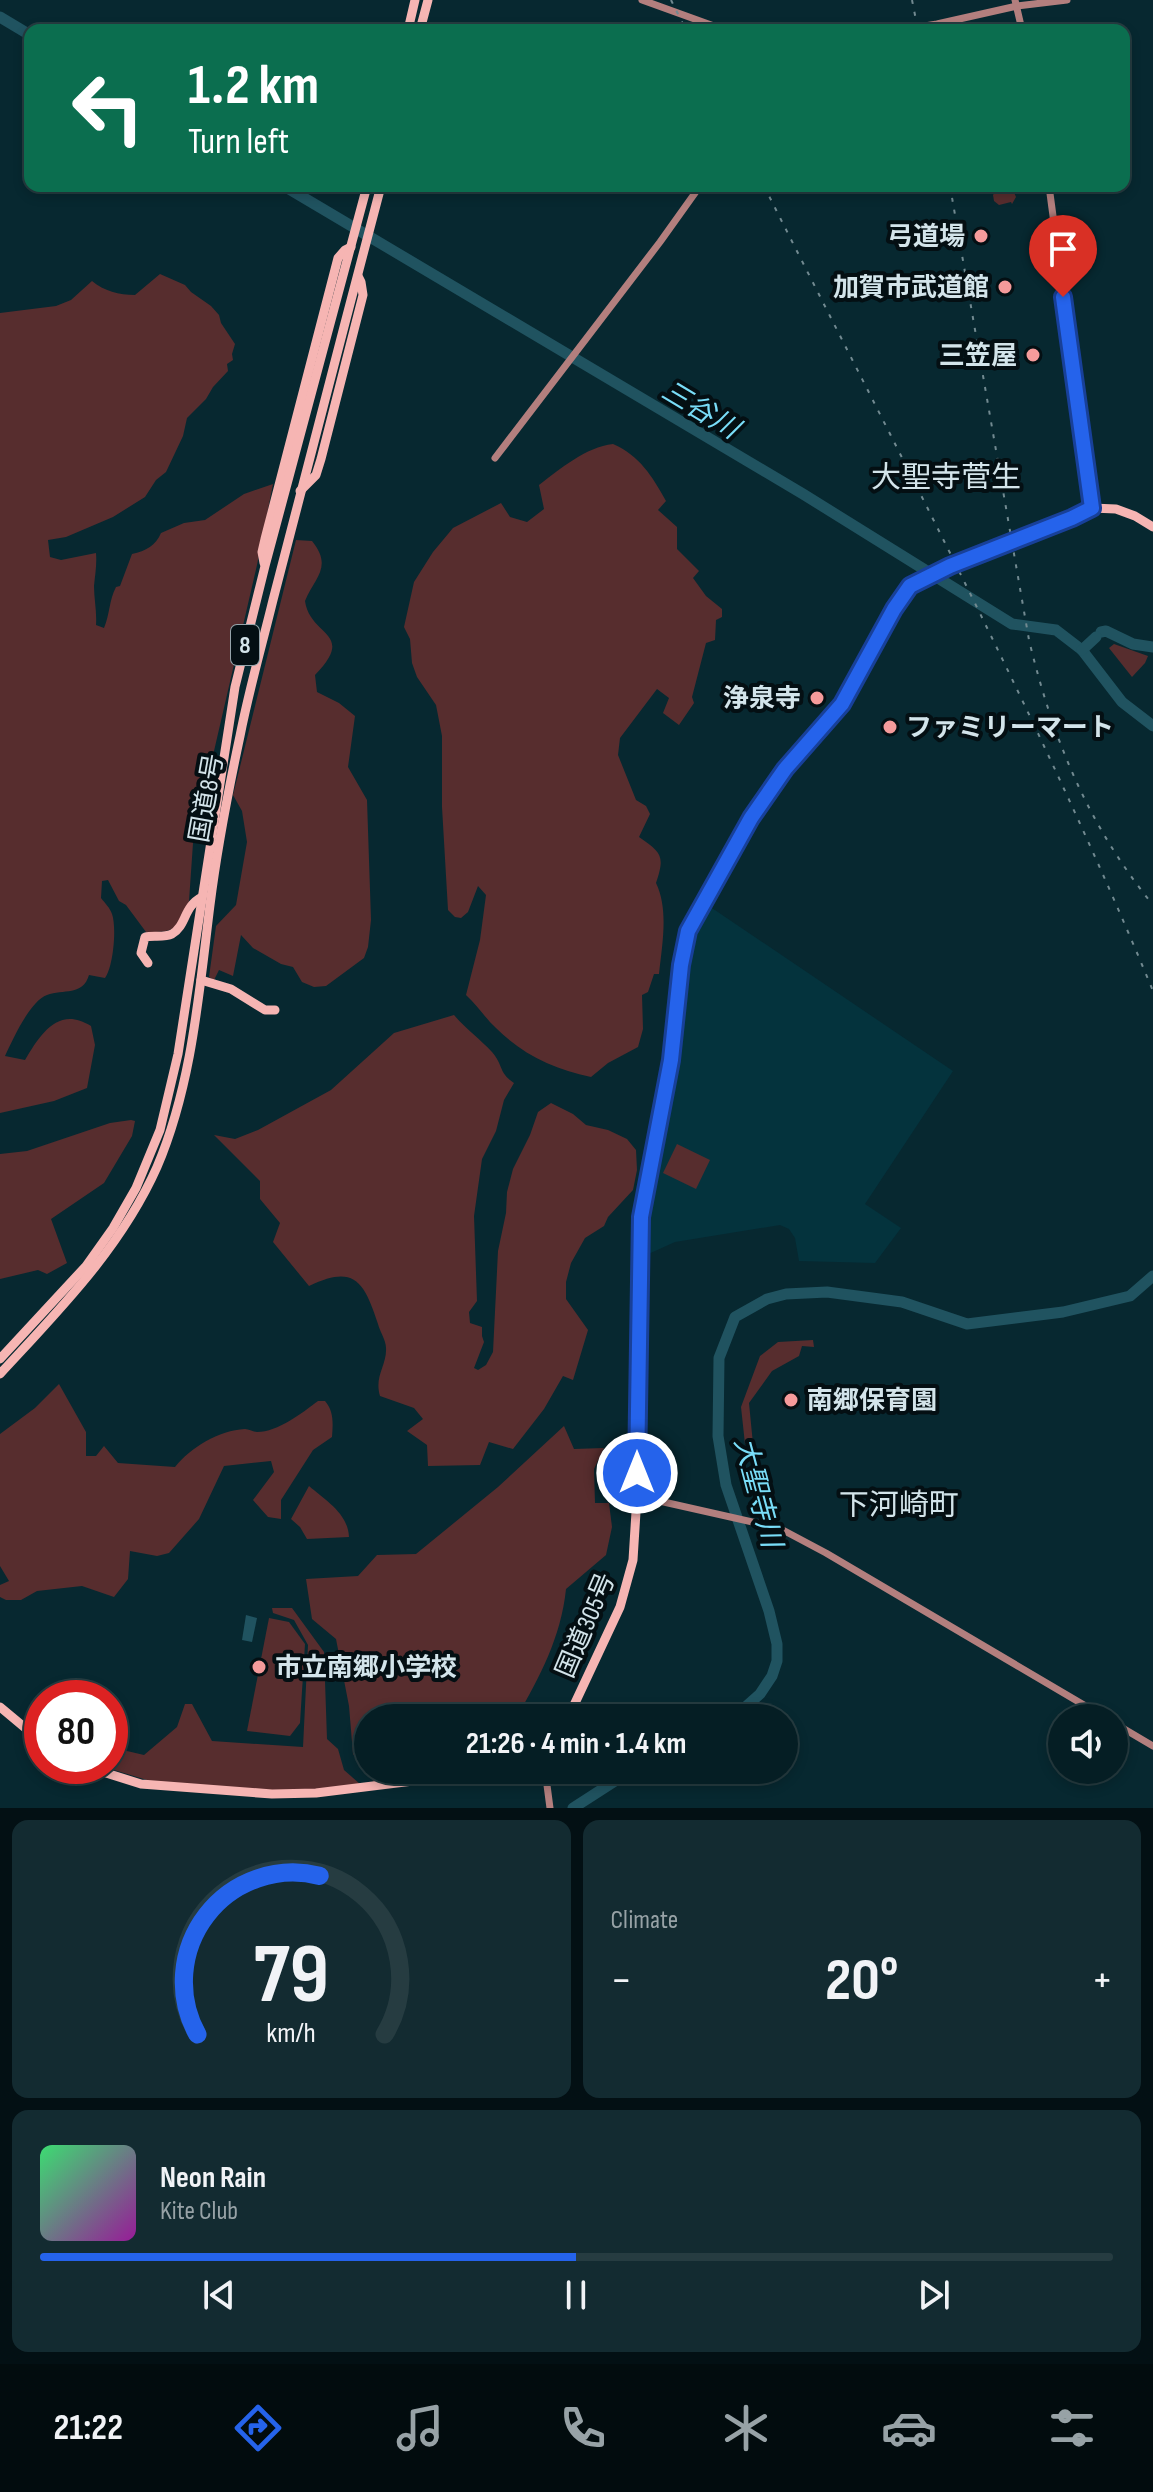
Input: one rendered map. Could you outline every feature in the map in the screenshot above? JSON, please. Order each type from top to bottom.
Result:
[{"type":"highway","points":[[409,24],[415,0]]},
{"type":"highway","points":[[422,24],[428,0]]},
{"type":"highway","name":"国道8号","points":[[184,1055],[202,897],[235,687],[265,566],[262,552],[338,258],[351,246],[365,192]]},
{"type":"highway","name":"国道8号","points":[[0,1374],[62,1308],[104,1257],[142,1199],[158,1165],[201,980],[237,748],[300,491],[316,475],[363,295],[358,276],[379,192]]},
{"type":"highway","points":[[1092,508],[1116,509],[1153,527]]},
{"type":"highway","name":"国道305号","points":[[575,1704],[620,1607],[634,1548],[641,1217],[671,1060],[681,965],[688,931],[751,818],[785,769],[842,704],[901,597],[920,579],[1092,508]]},
{"type":"highway","points":[[148,963],[141,953],[145,937],[173,933],[182,924],[192,902],[202,897]]},
{"type":"highway","points":[[201,980],[231,989],[265,1010],[275,1010]]},
{"type":"highway","name":"国道8号","points":[[0,1359],[86,1266],[113,1228],[150,1159],[176,1092]]},
{"type":"highway","points":[[0,1707],[24,1727]]},
{"type":"highway","points":[[128,1780],[141,1784],[272,1794],[316,1793],[389,1784]]},
{"type":"street","points":[[642,0],[708,24]]},
{"type":"street","points":[[937,24],[1016,3],[1067,0]]},
{"type":"street","points":[[1016,3],[1021,24]]},
{"type":"street","points":[[495,458],[696,192]]},
{"type":"street","points":[[1050,192],[1092,508]]},
{"type":"street","points":[[637,1496],[779,1528],[1082,1704]]},
{"type":"street","points":[[1128,1731],[1153,1746]]},
{"type":"street","points":[[547,1784],[550,1808]]},
{"type":"shaded area","points":[[995,192],[1014,192],[1016,197],[1012,204],[999,205],[993,195]]},
{"type":"shaded area","points":[[160,274],[185,285],[219,315],[235,344],[233,360],[227,364],[228,371],[206,399],[187,418],[183,436],[166,472],[156,480],[145,497],[113,517],[66,537],[48,540],[50,557],[61,560],[96,553],[96,625],[104,628],[114,592],[120,586],[132,554],[150,547],[161,533],[184,523],[205,520],[244,494],[273,484],[205,790],[196,800],[186,910],[179,923],[170,930],[146,932],[126,905],[119,901],[108,880],[102,881],[101,898],[111,912],[114,928],[108,973],[105,978],[89,975],[77,989],[53,993],[41,999],[23,1021],[5,1056],[25,1060],[51,1026],[69,1019],[79,1020],[91,1026],[95,1045],[87,1088],[54,1101],[0,1113],[0,313],[56,306],[71,300],[92,281],[112,292],[135,295]]},
{"type":"shaded area","points":[[613,444],[638,461],[656,483],[666,501],[658,510],[677,527],[677,549],[699,571],[693,578],[706,596],[722,609],[722,617],[716,620],[715,640],[706,643],[692,697],[694,703],[679,725],[663,713],[669,698],[657,689],[620,738],[618,755],[636,800],[646,806],[650,814],[639,837],[660,856],[656,883],[662,905],[663,940],[659,974],[654,974],[648,992],[642,995],[643,1029],[638,1047],[608,1063],[591,1077],[564,1070],[528,1053],[506,1038],[466,995],[480,940],[486,895],[478,886],[468,912],[461,918],[448,910],[442,807],[442,736],[436,705],[417,677],[410,639],[404,627],[414,582],[453,528],[501,503],[510,517],[527,522],[544,509],[539,485],[583,454]]},
{"type":"shaded area","points":[[296,540],[312,541],[322,565],[305,601],[309,613],[332,642],[327,661],[315,675],[317,692],[339,703],[355,716],[348,767],[367,800],[371,920],[368,947],[364,958],[326,986],[314,987],[302,982],[293,967],[281,964],[253,948],[241,935],[233,976],[219,970],[214,980],[209,977],[216,926],[236,905],[247,842],[242,811],[233,795]]},
{"type":"shaded area","points":[[1114,644],[1148,656],[1132,677],[1109,648]]},
{"type":"shaded area","points":[[706,904],[953,1071],[865,1204],[901,1228],[875,1263],[799,1261],[795,1238],[789,1229],[780,1225],[675,1242],[644,1256],[648,1193],[678,1046],[687,958],[694,930]]},
{"type":"shaded area","points":[[454,1015],[492,1052],[514,1083],[504,1100],[496,1131],[482,1159],[474,1216],[477,1301],[469,1312],[470,1323],[482,1327],[484,1342],[474,1368],[478,1370],[486,1365],[493,1352],[498,1251],[507,1192],[513,1169],[538,1112],[551,1103],[586,1125],[627,1139],[636,1150],[637,1170],[633,1190],[608,1217],[604,1226],[585,1238],[571,1263],[566,1299],[588,1330],[573,1380],[563,1376],[544,1409],[513,1449],[489,1442],[480,1465],[428,1466],[427,1445],[407,1431],[423,1419],[414,1408],[380,1396],[379,1382],[386,1345],[368,1297],[356,1281],[347,1277],[309,1286],[273,1242],[280,1223],[260,1199],[260,1181],[214,1135],[235,1139],[258,1130],[331,1090],[394,1033]]},
{"type":"shaded area","points":[[135,1121],[132,1136],[104,1183],[51,1219],[67,1263],[47,1274],[38,1270],[0,1279],[0,1154],[27,1151],[110,1123]]},
{"type":"shaded area","points":[[677,1144],[710,1160],[696,1189],[663,1173]]},
{"type":"shaded area","points":[[813,1340],[814,1347],[802,1346],[799,1356],[772,1371],[749,1403],[753,1444],[745,1444],[741,1407],[760,1356],[778,1342]]},
{"type":"shaded area","points":[[59,1384],[86,1432],[86,1456],[96,1456],[104,1446],[118,1463],[175,1467],[189,1453],[215,1436],[235,1430],[257,1432],[273,1429],[318,1401],[325,1401],[330,1409],[332,1437],[313,1450],[281,1500],[281,1519],[268,1517],[253,1500],[274,1472],[271,1461],[224,1466],[199,1519],[169,1553],[157,1556],[130,1551],[128,1579],[114,1597],[82,1586],[37,1591],[21,1600],[6,1600],[0,1597],[0,1585],[9,1581],[0,1566],[0,1434],[35,1408]]},
{"type":"shaded area","points":[[564,1426],[574,1449],[604,1448],[594,1469],[595,1503],[609,1503],[612,1527],[606,1555],[566,1589],[548,1656],[524,1704],[354,1704],[354,1755],[349,1706],[336,1639],[312,1619],[306,1579],[358,1576],[377,1555],[416,1554],[498,1487]]},
{"type":"shaded area","points":[[309,1486],[340,1514],[349,1537],[307,1539],[291,1519]]},
{"type":"shaded area","points":[[272,1608],[292,1608],[324,1652],[327,1739],[338,1749],[344,1770],[354,1779],[354,1784],[360,1784],[339,1789],[278,1792],[160,1784],[128,1774],[128,1751],[144,1755],[177,1727],[185,1704],[192,1704],[212,1741],[303,1747],[308,1645],[294,1620],[273,1613]]},
{"type":"shaded area","points":[[246,1615],[257,1618],[252,1642],[242,1640]]},
{"type":"shaded area","points":[[269,1618],[289,1622],[305,1644],[300,1723],[290,1736],[247,1731]]},
{"type":"waterway","name":"三谷川","points":[[0,17],[24,31]]},
{"type":"waterway","name":"三谷川","points":[[294,192],[803,494],[1012,624],[1056,630],[1082,650],[1122,702],[1153,726]]},
{"type":"waterway","name":"三谷川","points":[[1101,632],[1106,631],[1133,644],[1153,647]]},
{"type":"waterway","name":"三谷川","points":[[1082,650],[1096,637]]},
{"type":"waterway","name":"大聖寺川","points":[[749,1704],[772,1676],[777,1661],[777,1644],[769,1611],[726,1485],[718,1436],[719,1358],[735,1317],[767,1299],[786,1294],[827,1292],[902,1302],[967,1324],[1063,1312],[1130,1296],[1153,1276]]},
{"type":"waterway","name":"大聖寺川","points":[[573,1808],[610,1784]]},
{"type":"railway","points":[[671,0],[683,24]]},
{"type":"railway","points":[[912,0],[917,24]]},
{"type":"railway","points":[[767,192],[1015,686],[1153,991]]},
{"type":"railway","points":[[951,192],[1029,640],[1039,677],[1049,712],[1076,780],[1110,844],[1153,905]]},
{"type":"place","name":"弓道場","points":[[981,236]]},
{"type":"place","name":"加賀市武道館","points":[[1005,287]]},
{"type":"place","name":"三笠屋","points":[[1033,355]]},
{"type":"place","name":"浄泉寺","points":[[817,698]]},
{"type":"place","name":"ファミリーマート","points":[[890,727]]},
{"type":"place","name":"南郷保育園","points":[[791,1400]]},
{"type":"place","name":"市立南郷小学校","points":[[259,1667]]},
{"type":"district","name":"大聖寺菅生","points":[[946,477]]},
{"type":"district","name":"下河崎町","points":[[899,1505]]},
{"type":"route","points":[[637,1473],[641,1217],[671,1060],[681,965],[688,931],[751,818],[785,769],[842,704],[910,586],[950,566],[1092,508],[1063,297]]}]
